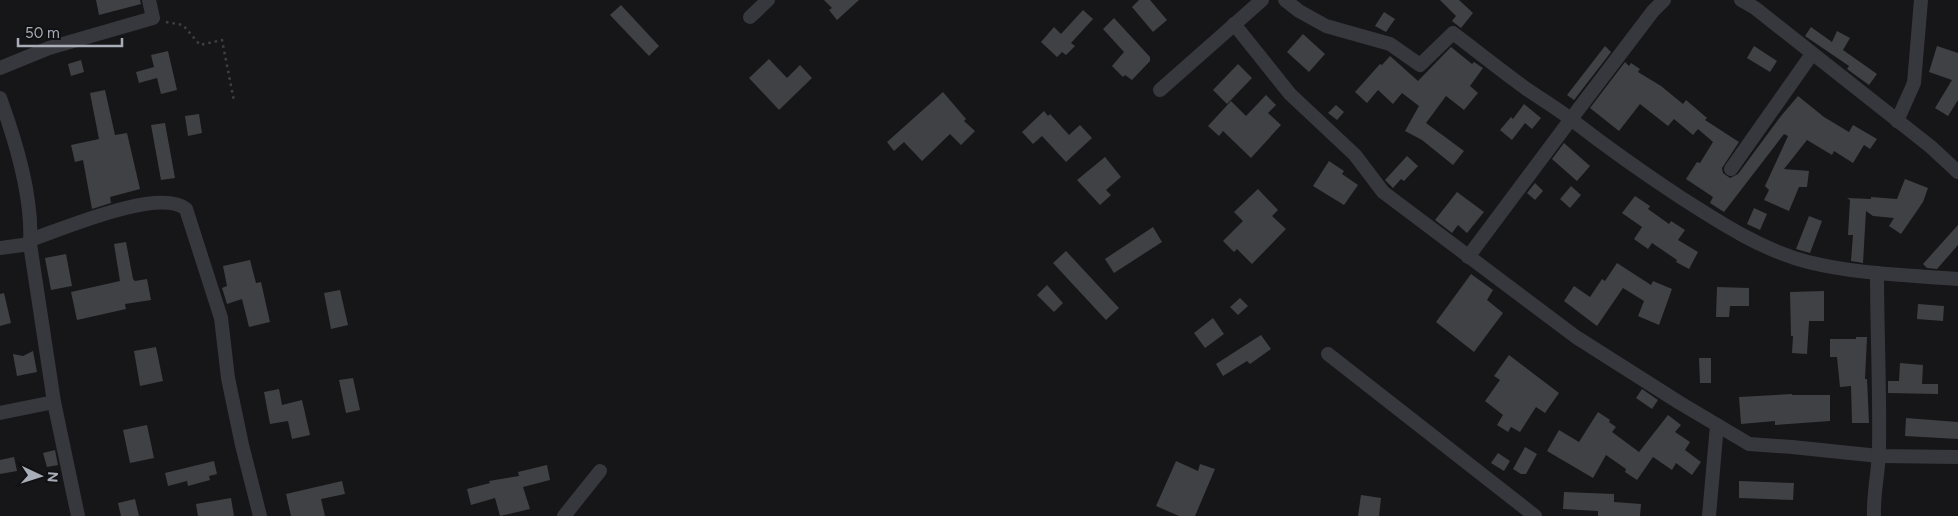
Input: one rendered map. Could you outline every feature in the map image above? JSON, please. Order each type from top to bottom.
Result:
[{"type":"street","points":[[0,68],[49,48],[153,18],[149,0]]},
{"type":"street","points":[[750,17],[768,0]]},
{"type":"street","points":[[1160,90],[1262,0]]},
{"type":"street","points":[[1285,0],[1299,11],[1326,26],[1390,44],[1420,65],[1453,33],[1528,89],[1571,118],[1600,142],[1668,189],[1716,220],[1767,248],[1807,262],[1877,272],[1958,279]]},
{"type":"street","points":[[1468,257],[1571,118],[1653,11],[1664,0]]},
{"type":"street","points":[[1741,0],[1755,8],[1931,147],[1958,172]]},
{"type":"street","points":[[1897,121],[1914,83],[1922,0]]},
{"type":"street","points":[[1234,24],[1290,94],[1355,155],[1383,192],[1576,337],[1680,403],[1749,444],[1879,456],[1958,457]]},
{"type":"street","points":[[1732,169],[1812,54]]},
{"type":"street","points":[[0,98],[31,214],[30,242],[54,402],[78,516]]},
{"type":"street","points":[[0,248],[30,242],[142,203],[164,202],[179,204],[186,209],[221,318],[230,387],[260,516]]},
{"type":"street","points":[[1874,516],[1879,456],[1880,377],[1877,327],[1877,272]]},
{"type":"street","points":[[1328,354],[1535,516]]},
{"type":"street","points":[[0,413],[54,402]]},
{"type":"street","points":[[1709,516],[1717,425]]},
{"type":"street","points":[[564,516],[600,471]]},
{"type":"path","points":[[153,18],[183,25],[200,45],[222,40],[234,101]]},
{"type":"building","points":[[96,0],[140,0],[141,4],[99,15]]},
{"type":"building","points":[[824,0],[859,0],[837,20],[829,10],[832,8]]},
{"type":"building","points":[[1139,0],[1150,0],[1167,20],[1153,32],[1132,7]]},
{"type":"building","points":[[1440,0],[1459,0],[1473,13],[1461,28],[1452,21],[1456,16]]},
{"type":"building","points":[[621,5],[659,46],[649,56],[610,15]]},
{"type":"building","points":[[1083,10],[1093,19],[1071,43],[1075,46],[1066,55],[1062,52],[1057,57],[1041,42],[1054,27],[1061,34]]},
{"type":"building","points":[[1384,12],[1395,19],[1386,32],[1375,26]]},
{"type":"building","points":[[1114,18],[1150,57],[1150,61],[1132,80],[1125,75],[1123,77],[1112,66],[1124,52],[1103,29]]},
{"type":"building","points":[[1811,27],[1832,42],[1837,31],[1850,38],[1843,50],[1877,74],[1869,85],[1847,69],[1849,66],[1805,36]]},
{"type":"building","points":[[1303,34],[1325,54],[1309,72],[1287,52]]},
{"type":"building","points":[[1605,46],[1611,52],[1574,100],[1567,95]]},
{"type":"building","points":[[1754,46],[1777,61],[1770,72],[1747,58]]},
{"type":"building","points":[[1937,46],[1958,53],[1958,100],[1948,116],[1935,108],[1952,80],[1929,72]]},
{"type":"building","points":[[1451,47],[1472,64],[1474,62],[1483,68],[1470,86],[1478,93],[1464,110],[1446,96],[1426,123],[1464,151],[1453,165],[1422,140],[1405,131],[1419,106],[1402,93],[1393,104],[1378,90],[1367,103],[1355,92],[1380,64],[1382,65],[1390,56],[1418,81]]},
{"type":"building","points":[[168,51],[177,90],[161,94],[157,78],[139,83],[136,72],[154,67],[151,55]]},
{"type":"building","points":[[769,59],[787,78],[800,65],[812,78],[779,110],[749,78]]},
{"type":"building","points":[[81,60],[84,72],[71,76],[68,64]]},
{"type":"building","points":[[1625,62],[1629,66],[1631,63],[1640,69],[1638,72],[1661,86],[1683,104],[1686,100],[1707,118],[1705,120],[1739,142],[1722,168],[1723,173],[1730,178],[1738,174],[1798,96],[1824,117],[1849,132],[1853,125],[1877,139],[1870,149],[1864,145],[1853,163],[1834,151],[1832,155],[1807,140],[1784,169],[1809,171],[1807,187],[1799,187],[1789,211],[1764,200],[1769,190],[1765,186],[1788,136],[1784,134],[1724,212],[1710,203],[1713,197],[1686,179],[1697,162],[1700,163],[1713,142],[1698,129],[1693,135],[1674,119],[1668,126],[1640,104],[1619,131],[1590,108]]},
{"type":"building","points":[[1238,64],[1252,78],[1227,104],[1213,90]]},
{"type":"building","points":[[105,90],[115,135],[127,133],[140,189],[110,197],[111,203],[92,209],[83,160],[75,162],[71,145],[99,139],[90,93]]},
{"type":"building","points":[[943,92],[966,119],[964,121],[975,131],[961,145],[950,134],[922,161],[904,142],[894,151],[887,142]]},
{"type":"building","points":[[1266,95],[1276,105],[1268,113],[1281,125],[1251,158],[1223,131],[1219,136],[1208,126],[1231,101],[1246,116]]},
{"type":"building","points":[[1524,104],[1541,118],[1532,129],[1525,123],[1512,140],[1500,130],[1511,117],[1513,119]]},
{"type":"building","points":[[1336,105],[1344,112],[1337,120],[1328,113]]},
{"type":"building","points":[[1044,111],[1048,116],[1050,114],[1069,135],[1080,125],[1092,138],[1066,162],[1042,136],[1033,144],[1022,132]]},
{"type":"building","points":[[199,114],[202,133],[188,136],[185,116]]},
{"type":"building","points":[[165,123],[175,178],[161,180],[151,125]]},
{"type":"building","points":[[1564,143],[1590,166],[1577,181],[1552,159]]},
{"type":"building","points":[[1407,156],[1418,166],[1404,181],[1401,179],[1393,188],[1385,180]]},
{"type":"building","points":[[1105,157],[1121,177],[1106,190],[1111,195],[1100,205],[1077,180]]},
{"type":"building","points":[[1329,161],[1344,171],[1342,174],[1358,185],[1344,205],[1313,186]]},
{"type":"building","points":[[1905,179],[1928,188],[1923,202],[1901,234],[1889,226],[1894,218],[1873,216],[1866,211],[1863,263],[1851,261],[1853,235],[1848,235],[1850,200],[1847,198],[1897,199]]},
{"type":"building","points":[[1535,183],[1543,191],[1535,200],[1527,193]]},
{"type":"building","points":[[1571,186],[1581,195],[1570,208],[1560,199]]},
{"type":"building","points":[[1258,189],[1278,210],[1272,216],[1286,229],[1252,264],[1237,249],[1234,252],[1223,241],[1243,221],[1234,212]]},
{"type":"building","points":[[1457,192],[1484,212],[1467,233],[1458,225],[1452,233],[1435,220]]},
{"type":"building","points":[[1635,196],[1650,206],[1648,209],[1669,224],[1671,221],[1685,230],[1678,240],[1698,252],[1689,269],[1676,262],[1677,260],[1652,243],[1648,249],[1634,239],[1642,227],[1622,213]]},
{"type":"building","points":[[1754,208],[1767,214],[1760,230],[1747,224]]},
{"type":"building","points":[[1809,216],[1822,221],[1810,253],[1796,249]]},
{"type":"building","points":[[1958,225],[1958,245],[1937,269],[1927,268],[1923,264]]},
{"type":"building","points":[[1153,227],[1162,242],[1114,273],[1105,259]]},
{"type":"building","points":[[126,242],[133,279],[135,281],[147,279],[151,300],[125,304],[126,309],[77,320],[71,292],[120,281],[114,244]]},
{"type":"building","points":[[1066,251],[1119,308],[1106,320],[1053,263]]},
{"type":"building","points":[[66,254],[72,286],[51,290],[45,258]]},
{"type":"building","points":[[250,260],[256,283],[261,282],[270,322],[249,327],[242,299],[227,304],[222,288],[227,286],[223,266]]},
{"type":"building","points":[[1617,263],[1651,285],[1653,281],[1672,289],[1659,325],[1638,316],[1644,301],[1623,288],[1597,326],[1564,301],[1574,286],[1590,297],[1602,279],[1605,281]]},
{"type":"building","points":[[1471,274],[1493,290],[1487,300],[1503,313],[1474,352],[1436,322]]},
{"type":"building","points":[[1047,285],[1063,303],[1054,312],[1037,295]]},
{"type":"building","points":[[1717,287],[1749,288],[1749,306],[1730,306],[1729,317],[1716,317]]},
{"type":"building","points":[[340,290],[348,325],[331,329],[324,293]]},
{"type":"building","points":[[1824,291],[1824,321],[1809,321],[1807,354],[1792,353],[1793,336],[1791,336],[1790,292]]},
{"type":"building","points":[[4,293],[11,323],[0,326],[0,294]]},
{"type":"building","points":[[1240,298],[1248,306],[1238,315],[1230,307]]},
{"type":"building","points":[[1918,304],[1944,306],[1943,321],[1917,319]]},
{"type":"building","points":[[1213,318],[1224,334],[1205,348],[1194,333]]},
{"type":"building","points":[[1261,335],[1271,349],[1250,364],[1247,361],[1223,376],[1216,364]]},
{"type":"building","points":[[1856,337],[1867,337],[1865,379],[1867,379],[1869,423],[1852,423],[1851,386],[1840,387],[1837,357],[1830,357],[1830,339],[1856,339]]},
{"type":"building","points":[[156,347],[163,381],[140,386],[134,351]]},
{"type":"building","points":[[33,351],[37,372],[17,376],[13,354],[23,356]]},
{"type":"building","points":[[1509,355],[1559,393],[1545,413],[1536,407],[1520,432],[1511,427],[1508,432],[1497,425],[1503,415],[1485,401],[1500,380],[1494,376]]},
{"type":"building","points":[[1699,358],[1711,358],[1711,383],[1700,383]]},
{"type":"building","points":[[1900,363],[1923,365],[1922,384],[1938,384],[1938,394],[1888,393],[1888,381],[1899,381]]},
{"type":"building","points":[[353,378],[360,410],[346,413],[339,380]]},
{"type":"building","points":[[279,389],[282,405],[302,400],[310,435],[292,439],[288,421],[270,424],[264,392]]},
{"type":"building","points":[[1642,389],[1658,400],[1652,409],[1636,398]]},
{"type":"building","points":[[1792,394],[1830,395],[1830,421],[1775,425],[1775,421],[1741,424],[1739,397]]},
{"type":"building","points":[[1598,412],[1610,420],[1609,422],[1616,427],[1612,432],[1639,452],[1668,415],[1681,425],[1675,432],[1690,442],[1685,450],[1701,462],[1692,475],[1676,463],[1672,470],[1653,457],[1637,480],[1625,472],[1626,469],[1606,455],[1593,478],[1547,451],[1559,430],[1579,442]]},
{"type":"building","points":[[1906,418],[1958,422],[1958,439],[1905,436]]},
{"type":"building","points":[[147,425],[154,458],[130,463],[123,430]]},
{"type":"building","points":[[1525,447],[1537,454],[1526,474],[1521,474],[1513,469]]},
{"type":"building","points":[[55,450],[58,465],[47,467],[43,453]]},
{"type":"building","points":[[1498,453],[1510,461],[1504,471],[1491,463]]},
{"type":"building","points":[[14,457],[17,471],[0,474],[0,460]]},
{"type":"building","points":[[214,461],[217,474],[209,476],[210,480],[188,486],[187,481],[168,486],[165,473]]},
{"type":"building","points":[[1176,461],[1198,471],[1200,464],[1215,469],[1195,516],[1179,516],[1156,506]]},
{"type":"building","points":[[547,465],[550,480],[523,487],[530,509],[500,516],[495,498],[471,505],[467,489],[490,483],[489,481],[519,476],[518,472]]},
{"type":"building","points":[[342,481],[345,494],[321,499],[325,516],[291,516],[286,494]]},
{"type":"building","points":[[1739,481],[1794,483],[1793,500],[1739,498]]},
{"type":"building","points":[[1564,492],[1614,494],[1614,502],[1641,504],[1640,516],[1598,516],[1598,511],[1563,509]]},
{"type":"building","points":[[1361,495],[1381,498],[1379,516],[1358,516]]},
{"type":"building","points":[[231,498],[234,516],[198,516],[196,504]]},
{"type":"building","points":[[135,499],[139,516],[121,516],[118,503]]}]
